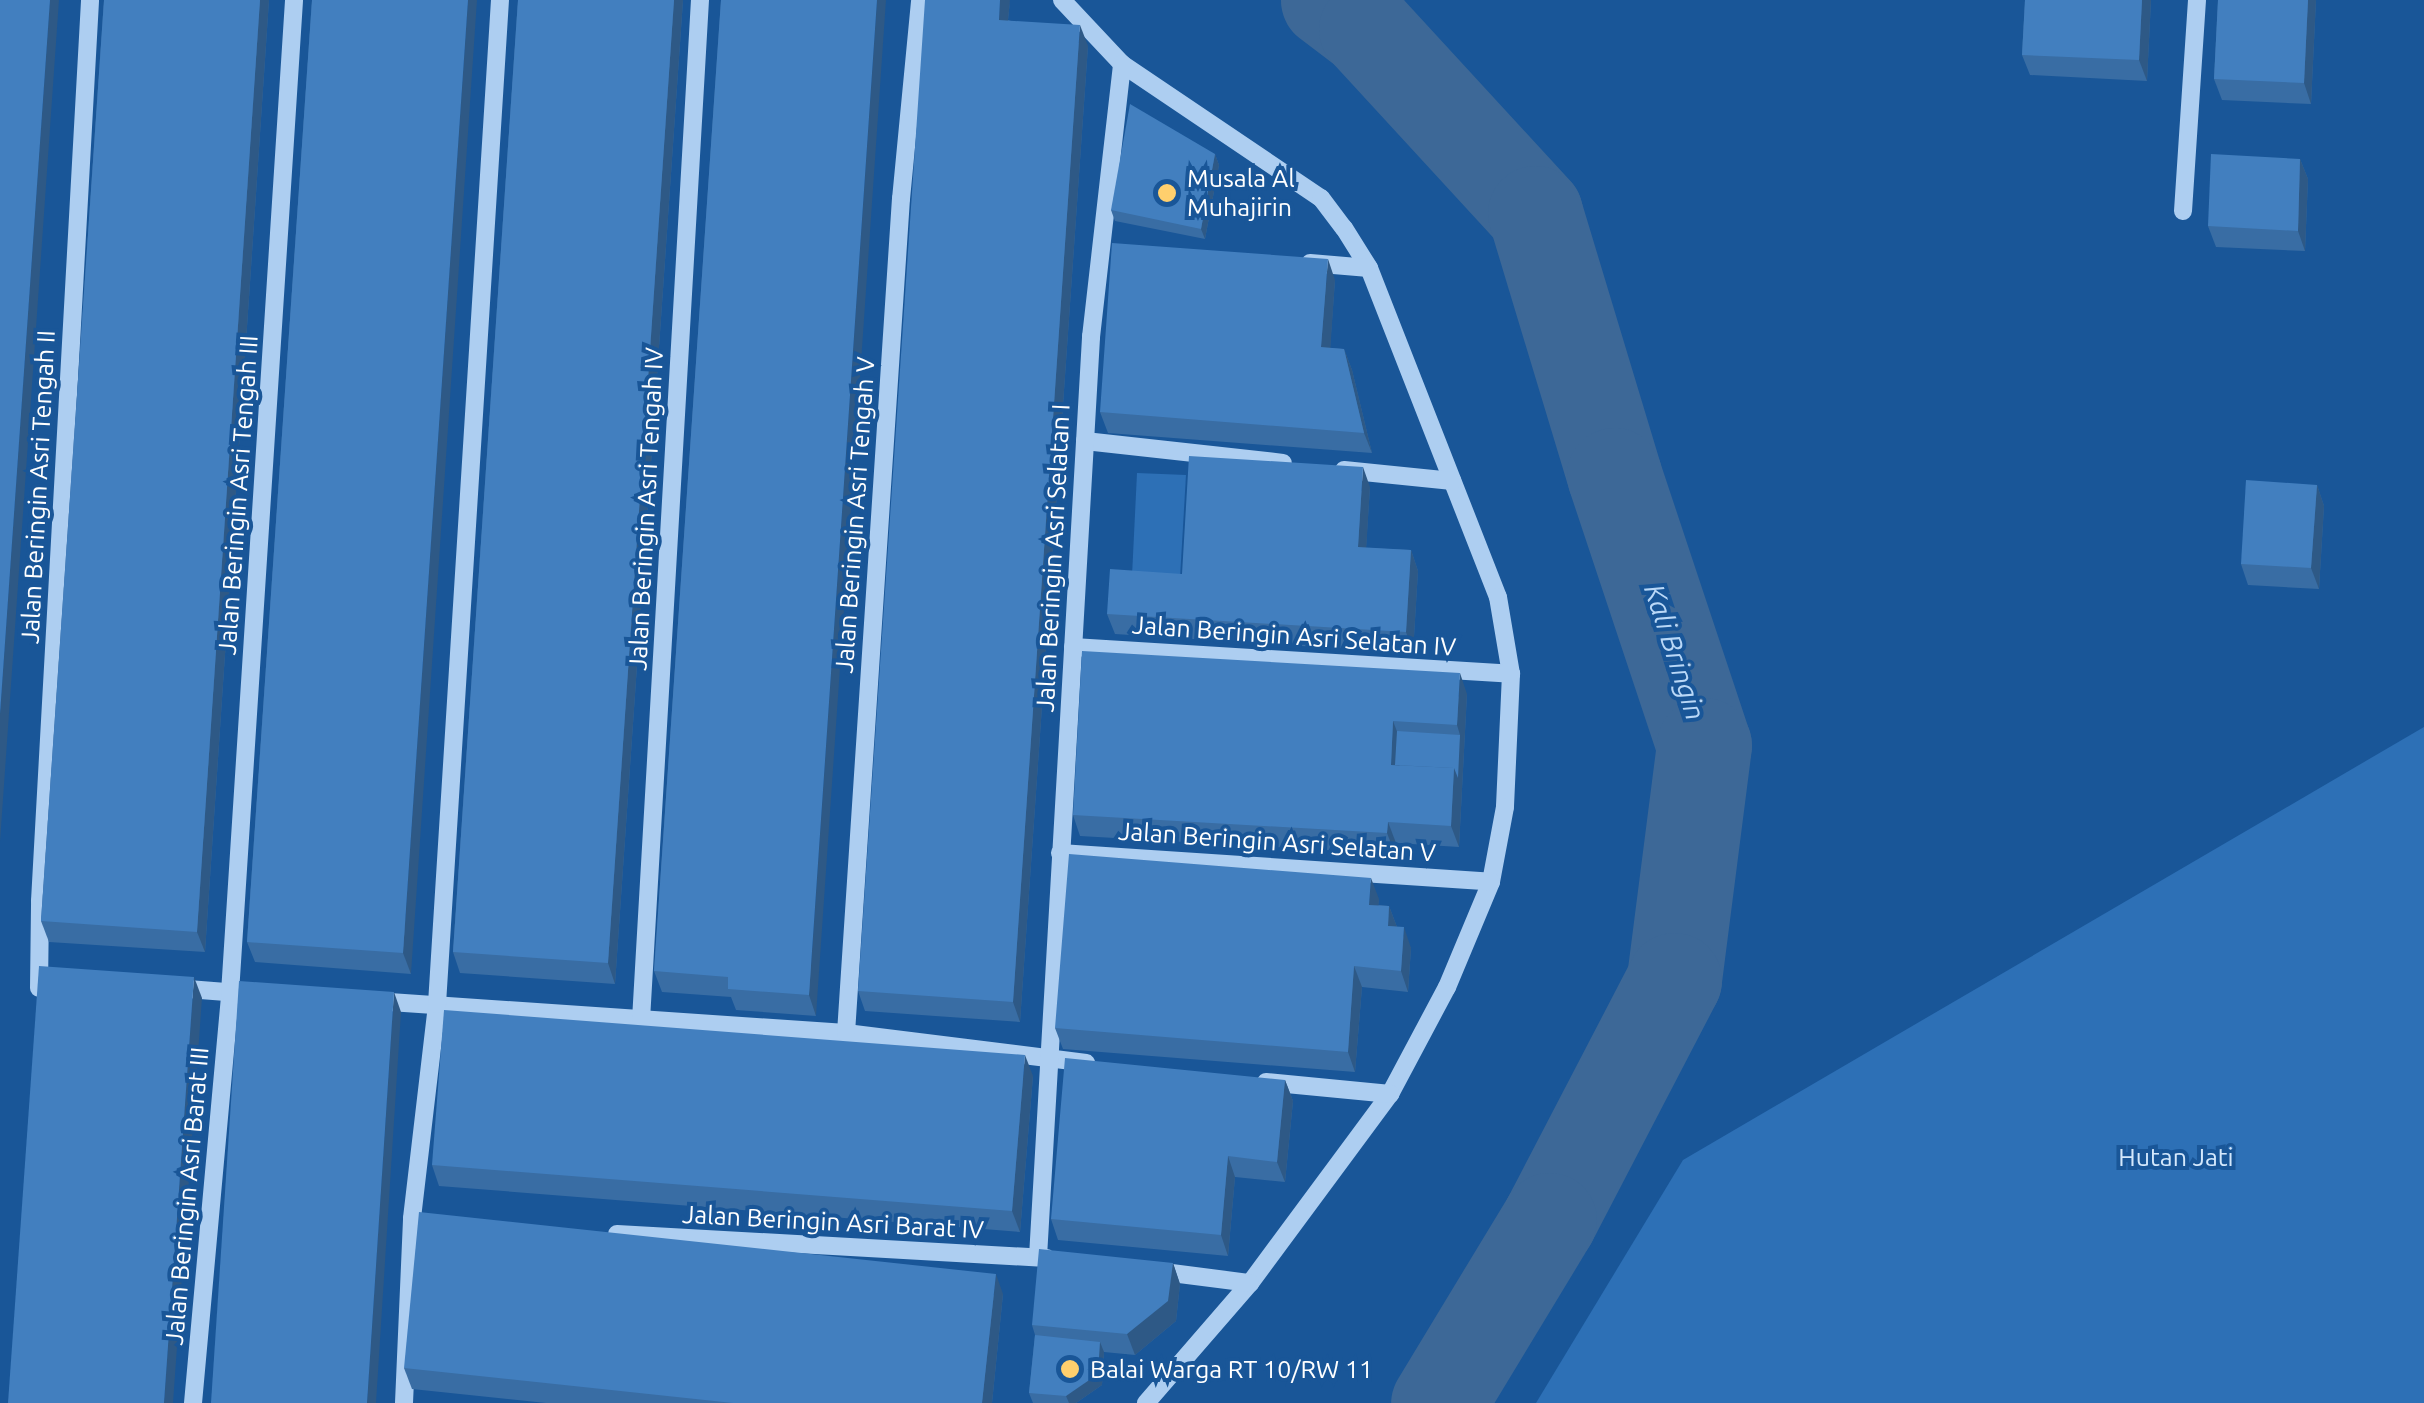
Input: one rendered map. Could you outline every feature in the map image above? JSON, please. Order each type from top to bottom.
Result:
[{"type":"street","name":"Jalan Beringin Asri Tengah II","points":[[38,1014],[50,977],[40,901],[90,0]]},
{"type":"street","name":"Jalan Beringin Asri Tengah III","points":[[230,993],[294,0]]},
{"type":"street","points":[[404,1403],[412,1218],[437,1004],[500,0]]},
{"type":"street","name":"Jalan Beringin Asri Tengah IV","points":[[641,1020],[700,0]]},
{"type":"street","name":"Jalan Beringin Asri Tengah V","points":[[846,1033],[900,200],[920,0]]},
{"type":"street","points":[[1062,0],[1122,64],[1321,198],[1370,268],[1498,598],[1511,674],[1504,807],[1492,882],[1448,986],[1390,1094],[1250,1283],[1146,1403]]},
{"type":"street","points":[[2183,211],[2197,0]]},
{"type":"street","name":"Jalan Beringin Asri Selatan I","points":[[1048,1258],[1046,1056],[1097,247],[1122,64]]},
{"type":"street","points":[[1097,247],[1117,248]]},
{"type":"street","points":[[1292,262],[1370,268]]},
{"type":"street","points":[[1085,441],[1452,481]]},
{"type":"street","name":"Jalan Beringin Asri Selatan IV","points":[[1073,647],[1511,674]]},
{"type":"street","name":"Jalan Beringin Asri Selatan V","points":[[1060,853],[1492,882]]},
{"type":"street","points":[[154,986],[268,995]]},
{"type":"street","name":"Jalan Beringin Asri Barat III","points":[[193,1403],[230,993]]},
{"type":"street","points":[[362,1000],[846,1033],[1098,1065]]},
{"type":"street","points":[[1254,1080],[1390,1094]]},
{"type":"street","points":[[412,1218],[432,1220]]},
{"type":"street","name":"Jalan Beringin Asri Barat IV","points":[[590,1232],[1048,1258]]},
{"type":"street","points":[[1135,1269],[1250,1283]]},
{"type":"green space","points":[[1137,473],[1186,475],[1180,578],[1132,576]]},
{"type":"green space","name":"Hutan Jati","points":[[2424,727],[2424,1403],[1536,1403],[1683,1160]]},
{"type":"building","points":[[0,0],[50,0],[0,714]]},
{"type":"building","points":[[104,0],[260,0],[197,932],[41,921]]},
{"type":"building","points":[[312,0],[468,0],[403,953],[247,942]]},
{"type":"building","points":[[518,0],[674,0],[608,963],[453,952]]},
{"type":"building","points":[[721,0],[877,0],[809,995],[728,989],[728,977],[654,971]]},
{"type":"building","points":[[925,0],[1000,0],[999,20],[1080,25],[1013,1002],[858,991]]},
{"type":"building","points":[[2025,0],[2142,0],[2139,60],[2022,55]]},
{"type":"building","points":[[2218,0],[2308,0],[2304,83],[2214,79]]},
{"type":"building","name":"Musala Al Muhajirin","points":[[1130,104],[1215,154],[1201,229],[1111,210]]},
{"type":"building","points":[[2211,154],[2300,159],[2298,231],[2208,226]]},
{"type":"building","points":[[1112,243],[1328,259],[1321,347],[1344,349],[1364,433],[1100,412]]},
{"type":"building","points":[[1189,456],[1363,467],[1358,547],[1411,550],[1406,632],[1107,614],[1110,569],[1182,574]]},
{"type":"building","points":[[2246,480],[2317,485],[2311,568],[2241,564]]},
{"type":"building","points":[[1082,651],[1460,673],[1457,725],[1393,721],[1391,765],[1454,768],[1451,826],[1388,822],[1387,833],[1073,815]]},
{"type":"building","points":[[1397,731],[1460,735],[1458,778],[1454,768],[1395,765]]},
{"type":"building","points":[[1069,854],[1371,878],[1369,905],[1389,906],[1388,926],[1404,927],[1401,971],[1354,966],[1348,1052],[1055,1028]]},
{"type":"building","points":[[39,966],[194,977],[164,1403],[8,1403]]},
{"type":"building","points":[[239,981],[394,992],[367,1403],[211,1403]]},
{"type":"building","points":[[444,1010],[1025,1055],[1012,1211],[432,1165]]},
{"type":"building","points":[[1065,1058],[1285,1080],[1277,1162],[1228,1156],[1221,1235],[1051,1219]]},
{"type":"building","points":[[419,1212],[996,1274],[982,1403],[733,1403],[404,1368]]},
{"type":"building","points":[[1039,1249],[1173,1263],[1168,1301],[1127,1334],[1032,1325]]},
{"type":"building","name":"Balai Warga RT 10/RW 11","points":[[1035,1335],[1100,1342],[1098,1374],[1066,1396],[1029,1393]]},
{"type":"waterway","name":"Kali Bringin","points":[[1328,0],[1366,29],[1535,213],[1614,475],[1704,745],[1674,980],[1549,1220],[1438,1403]]},
{"type":"place","name":"Musala Al Muhajirin","points":[[1167,193]]},
{"type":"place","name":"Balai Warga RT 10/RW 11","points":[[1070,1369]]}]
